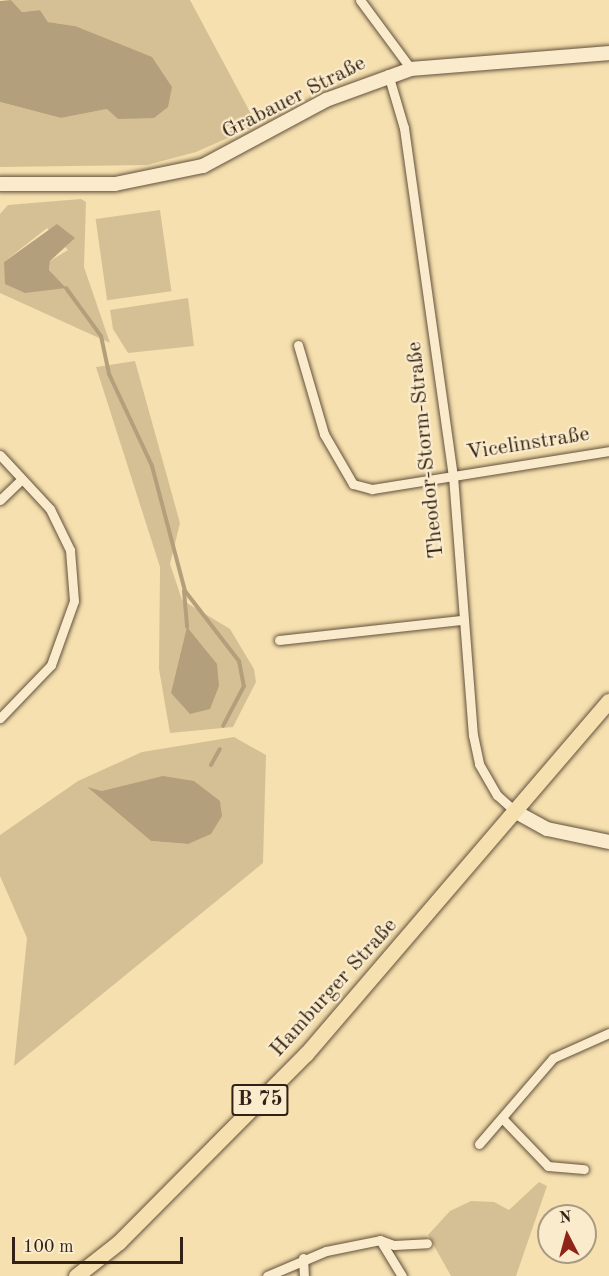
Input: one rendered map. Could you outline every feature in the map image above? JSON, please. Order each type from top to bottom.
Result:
[{"type":"main road","name":"Grabauer Straße","points":[[0,184],[115,184],[203,166],[388,74],[411,69],[609,53]]},
{"type":"main road","name":"B 75","points":[[516,812],[609,701]]},
{"type":"main road","points":[[516,812],[547,830],[609,842]]},
{"type":"main road","name":"Hamburger Straße","points":[[76,1276],[119,1242],[306,1054],[516,812]]},
{"type":"street","points":[[360,0],[411,69]]},
{"type":"street","name":"Theodor-Storm-Straße","points":[[388,74],[404,128],[453,476],[461,620],[479,764],[497,795],[516,812]]},
{"type":"street","name":"Vicelinstraße","points":[[298,345],[324,434],[353,484],[372,489],[609,452]]},
{"type":"street","points":[[0,455],[50,509],[70,550],[74,601],[51,665],[0,718]]},
{"type":"street","points":[[0,500],[22,479]]},
{"type":"street","points":[[279,640],[461,620]]},
{"type":"street","points":[[479,1144],[553,1058],[609,1033]]},
{"type":"street","points":[[502,1118],[548,1166],[584,1169]]},
{"type":"street","points":[[380,1240],[402,1276]]},
{"type":"street","points":[[267,1276],[303,1258],[380,1240],[394,1245],[427,1243]]},
{"type":"street","points":[[303,1258],[304,1276]]},
{"type":"shaded area","points":[[11,0],[190,0],[257,125],[196,152],[147,165],[0,167],[0,102],[61,118],[107,109],[75,26],[48,22],[40,10],[22,12]]},
{"type":"shaded area","points":[[11,0],[22,12],[40,10],[48,22],[75,26],[152,57],[172,87],[168,107],[154,118],[118,119],[107,109],[61,118],[0,102],[0,1]]},
{"type":"shaded area","points":[[81,199],[86,202],[84,267],[110,343],[0,293],[0,214],[8,205]],"holes":[[[47,228],[68,250],[50,261],[49,270],[65,288],[4,262]]]},
{"type":"shaded area","points":[[160,210],[171,291],[107,300],[96,219]]},
{"type":"shaded area","points":[[57,224],[75,238],[50,261],[49,270],[66,288],[25,293],[5,284],[4,262]]},
{"type":"shaded area","points":[[188,298],[194,346],[128,353],[113,329],[110,310]]},
{"type":"shaded area","points":[[135,361],[180,523],[170,564],[182,600],[230,629],[254,669],[256,682],[233,727],[170,733],[159,669],[160,567],[96,367]]},
{"type":"shaded area","points":[[187,627],[217,664],[219,686],[210,709],[190,714],[171,693]]},
{"type":"shaded area","points":[[234,737],[266,755],[263,863],[14,1066],[27,938],[0,876],[0,835],[78,781],[142,752]],"holes":[[[88,788],[102,791],[188,844],[151,841]]]},
{"type":"shaded area","points":[[163,776],[194,781],[220,801],[222,816],[211,834],[188,844],[151,841],[87,787],[102,791]]},
{"type":"shaded area","points":[[539,1182],[547,1186],[541,1204],[537,1204],[537,1215],[516,1276],[451,1276],[428,1235],[450,1211],[471,1201],[494,1202],[509,1210]]},
{"type":"waterway","points":[[66,288],[101,336],[109,374],[152,466],[185,591],[239,661],[244,686],[223,726]]},
{"type":"waterway","points":[[184,591],[187,627]]},
{"type":"waterway","points":[[211,765],[220,749]]}]
